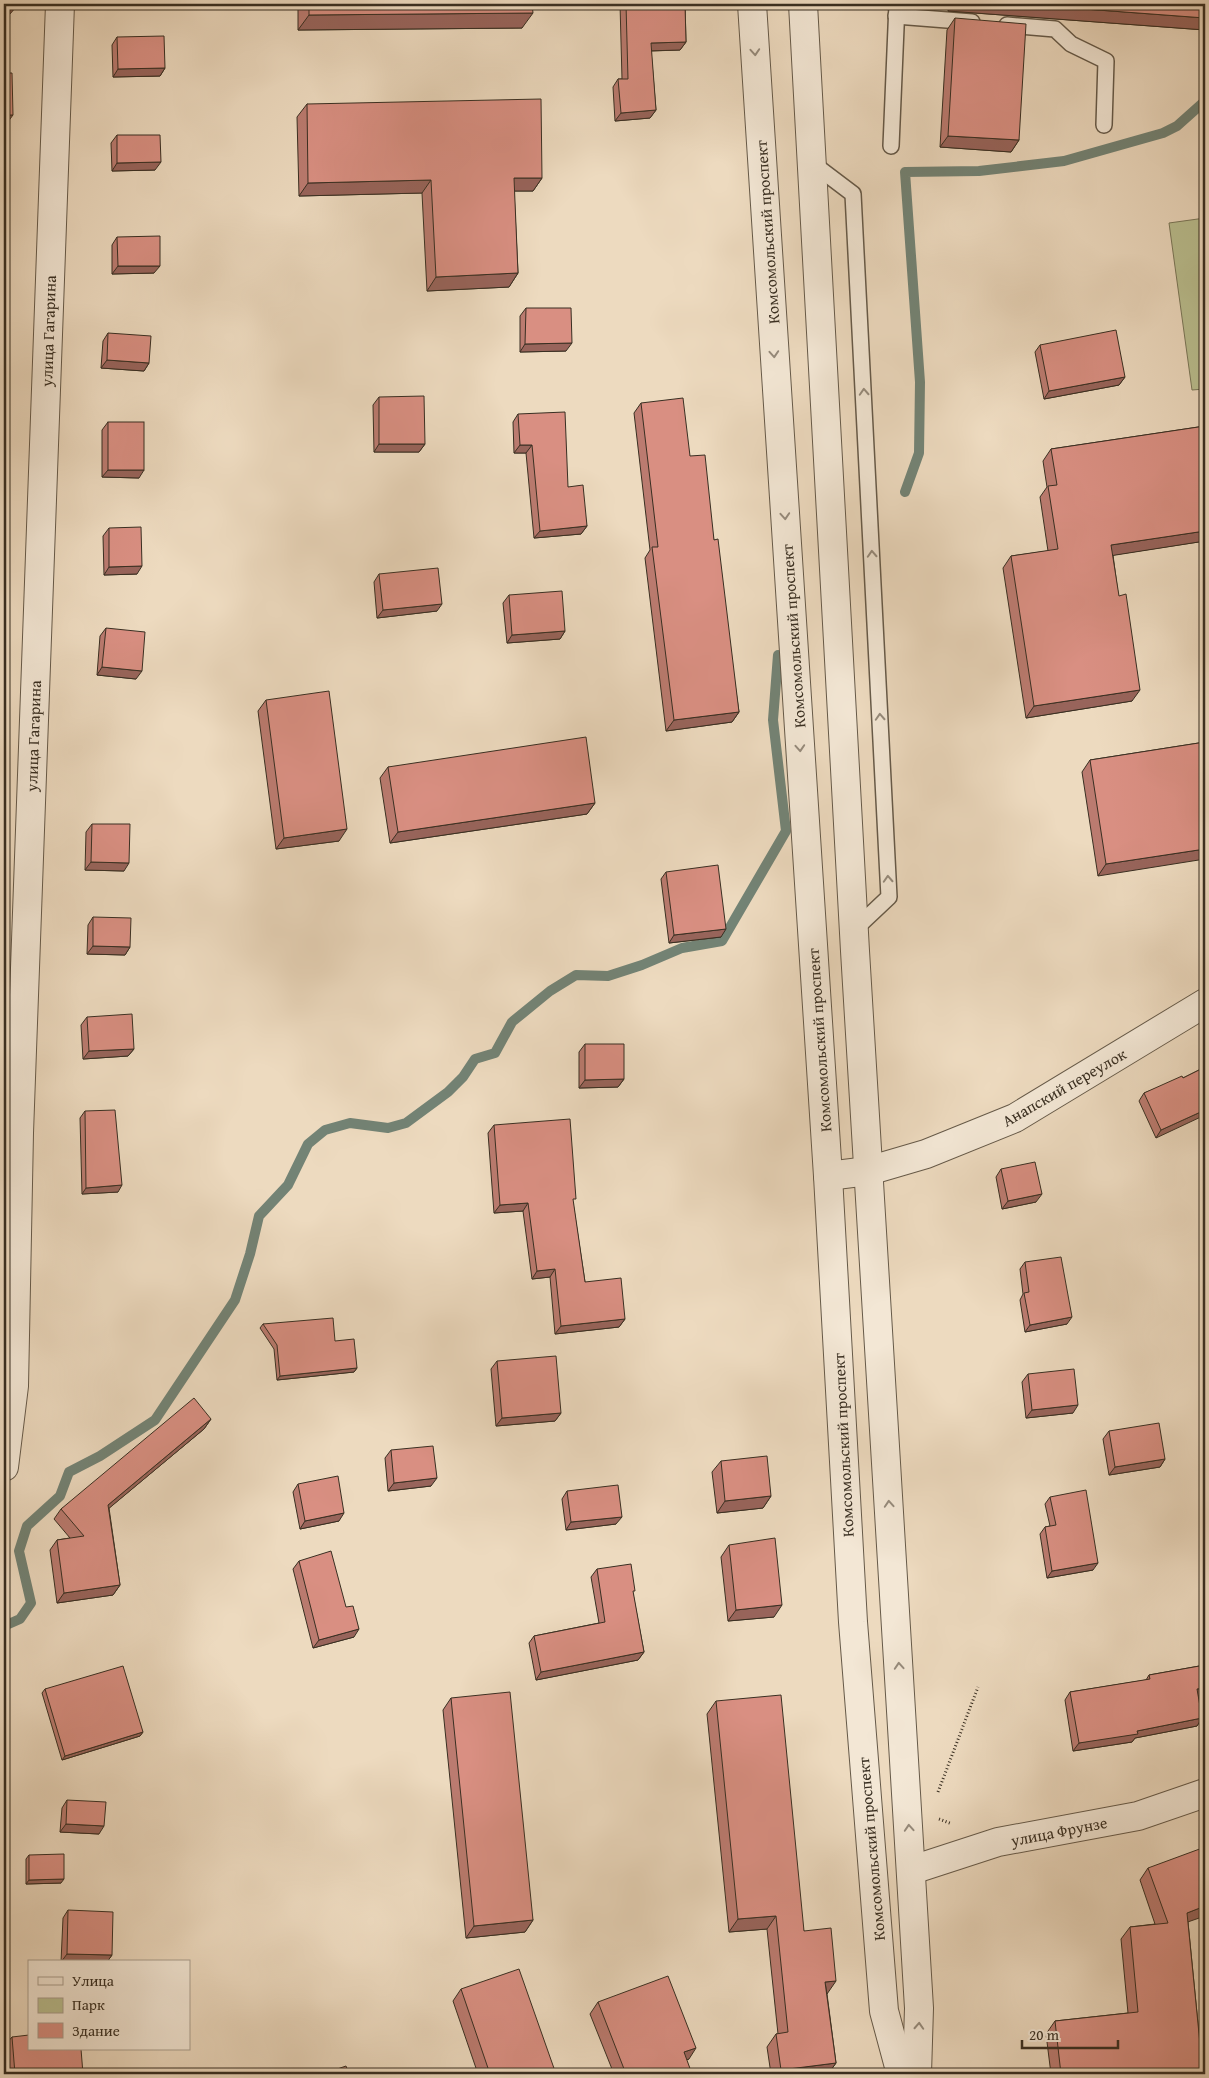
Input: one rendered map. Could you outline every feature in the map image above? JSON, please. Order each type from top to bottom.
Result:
[{"type":"street","name":"улица Гагарина","points":[[4,1467],[14,1386],[20,1124],[60,4]]},
{"type":"street","name":"Комсомольский проспект","points":[[752,4],[828,1176],[852,1622],[884,2011],[902,2074]]},
{"type":"street","points":[[803,4],[868,1171],[920,2008],[916,2074]]},
{"type":"street","name":"Анапский переулок","points":[[828,1176],[868,1171],[926,1154],[1015,1118],[1205,1003]]},
{"type":"street","name":"улица Фрунзе","points":[[912,1870],[998,1842],[1138,1816],[1205,1793]]},
{"type":"lane","points":[[891,146],[896,10],[991,24],[1056,29],[1071,44],[1106,62],[1104,125]]},
{"type":"lane","points":[[812,163],[852,194],[864,396],[889,898],[854,930]]},
{"type":"path","points":[[936,1797],[978,1687]]},
{"type":"path","points":[[937,1819],[955,1826]]},
{"type":"green space","points":[[1205,218],[1205,389],[1192,390],[1169,223]]},
{"type":"building","points":[[4,4],[16,4],[16,7],[4,7]]},
{"type":"building","points":[[309,4],[532,4],[533,13],[309,15]]},
{"type":"building","points":[[626,4],[685,4],[686,42],[651,43],[656,110],[621,113],[618,79],[628,79]]},
{"type":"building","points":[[1017,4],[1205,4],[1205,18]]},
{"type":"building","points":[[955,18],[1026,24],[1019,140],[948,136]]},
{"type":"building","points":[[164,36],[165,68],[118,69],[117,37]]},
{"type":"building","points":[[4,73],[12,73],[13,115],[4,115]]},
{"type":"building","points":[[541,99],[542,178],[514,178],[518,273],[436,277],[431,180],[308,183],[307,104]]},
{"type":"building","points":[[117,135],[160,135],[161,162],[117,163]]},
{"type":"building","points":[[5,165],[6,253],[4,253]]},
{"type":"building","points":[[160,236],[160,266],[118,266],[117,237]]},
{"type":"building","points":[[526,308],[571,308],[572,343],[525,344]]},
{"type":"building","points":[[1116,330],[1125,377],[1049,391],[1040,345]]},
{"type":"building","points":[[108,333],[151,336],[149,363],[107,360]]},
{"type":"building","points":[[5,338],[5,363],[4,363]]},
{"type":"building","points":[[424,396],[425,444],[379,444],[379,397]]},
{"type":"building","points":[[683,398],[690,456],[705,455],[714,540],[718,539],[739,712],[674,720],[652,547],[658,547],[641,403]]},
{"type":"building","points":[[565,412],[568,487],[583,485],[587,526],[540,531],[532,445],[520,445],[518,414]]},
{"type":"building","points":[[108,422],[144,422],[144,470],[108,470]]},
{"type":"building","points":[[1205,426],[1205,531],[1111,545],[1119,596],[1126,594],[1140,690],[1034,706],[1011,556],[1058,549],[1048,486],[1057,485],[1051,449]]},
{"type":"building","points":[[141,527],[142,566],[109,567],[109,528]]},
{"type":"building","points":[[438,568],[442,604],[383,610],[379,574]]},
{"type":"building","points":[[562,591],[565,631],[512,635],[509,595]]},
{"type":"building","points":[[106,628],[145,632],[142,671],[102,667]]},
{"type":"building","points":[[329,691],[347,829],[284,838],[266,700]]},
{"type":"building","points":[[586,737],[595,803],[398,832],[388,767]]},
{"type":"building","points":[[1205,742],[1205,849],[1106,864],[1090,760]]},
{"type":"building","points":[[92,824],[130,824],[129,863],[91,862]]},
{"type":"building","points":[[718,865],[726,929],[674,935],[666,872]]},
{"type":"building","points":[[93,917],[131,918],[130,947],[93,946]]},
{"type":"building","points":[[132,1014],[134,1049],[89,1051],[87,1017]]},
{"type":"building","points":[[585,1044],[624,1044],[624,1079],[585,1080]]},
{"type":"building","points":[[1205,1067],[1205,1110],[1161,1130],[1144,1093]]},
{"type":"building","points":[[115,1110],[122,1185],[86,1188],[85,1111]]},
{"type":"building","points":[[570,1119],[576,1199],[573,1199],[585,1282],[621,1278],[625,1319],[561,1326],[555,1269],[537,1271],[528,1203],[500,1205],[494,1125]]},
{"type":"building","points":[[1035,1162],[1042,1194],[1008,1201],[1001,1169]]},
{"type":"building","points":[[1061,1257],[1072,1317],[1030,1325],[1024,1293],[1029,1292],[1025,1262]]},
{"type":"building","points":[[333,1318],[335,1341],[354,1339],[357,1368],[280,1376],[277,1345],[263,1324]]},
{"type":"building","points":[[556,1356],[561,1413],[502,1418],[497,1361]]},
{"type":"building","points":[[1074,1369],[1078,1405],[1032,1410],[1028,1374]]},
{"type":"building","points":[[194,1398],[211,1419],[108,1505],[120,1585],[64,1593],[57,1540],[84,1536],[61,1509]]},
{"type":"building","points":[[1159,1423],[1165,1459],[1115,1467],[1109,1431]]},
{"type":"building","points":[[433,1446],[437,1478],[394,1483],[391,1450]]},
{"type":"building","points":[[767,1456],[771,1496],[725,1501],[721,1461]]},
{"type":"building","points":[[338,1476],[344,1513],[305,1521],[298,1484]]},
{"type":"building","points":[[618,1485],[622,1517],[571,1522],[567,1491]]},
{"type":"building","points":[[1086,1490],[1098,1563],[1052,1571],[1045,1527],[1056,1525],[1050,1497]]},
{"type":"building","points":[[775,1538],[782,1605],[736,1610],[729,1545]]},
{"type":"building","points":[[331,1551],[346,1607],[353,1606],[359,1629],[319,1640],[299,1561]]},
{"type":"building","points":[[631,1564],[635,1591],[633,1591],[644,1652],[541,1672],[534,1636],[605,1622],[597,1569]]},
{"type":"building","points":[[1205,1665],[1205,1688],[1197,1689],[1202,1718],[1137,1731],[1138,1734],[1079,1743],[1070,1692],[1150,1679],[1149,1675]]},
{"type":"building","points":[[123,1666],[143,1732],[65,1756],[45,1689]]},
{"type":"building","points":[[510,1692],[533,1920],[474,1926],[451,1698]]},
{"type":"building","points":[[781,1695],[804,1931],[831,1928],[836,1981],[825,1982],[836,2063],[781,2070],[776,2034],[788,2032],[776,1916],[738,1919],[716,1701]]},
{"type":"building","points":[[67,1800],[106,1802],[104,1826],[66,1824]]},
{"type":"building","points":[[1205,1847],[1205,1906],[1187,1913],[1203,2074],[1061,2074],[1055,2021],[1138,2012],[1130,1927],[1168,1923],[1148,1868]]},
{"type":"building","points":[[64,1854],[64,1879],[29,1880],[29,1855]]},
{"type":"building","points":[[68,1910],[113,1912],[112,1955],[67,1954]]},
{"type":"building","points":[[519,1969],[556,2074],[490,2074],[461,1989]]},
{"type":"building","points":[[668,1976],[696,2048],[684,2052],[692,2074],[626,2074],[598,2002]]},
{"type":"building","points":[[28,2035],[28,2050],[81,2050],[83,2074],[15,2074],[12,2037]]},
{"type":"building","points":[[346,2066],[349,2074],[323,2074]]},
{"type":"waterway","points":[[905,492],[919,453],[920,382],[905,172],[979,171],[1064,161],[1163,133],[1177,126],[1205,101]]},
{"type":"waterway","points":[[4,1626],[20,1619],[31,1603],[19,1551],[27,1526],[60,1496],[69,1472],[100,1456],[155,1420],[235,1300],[250,1254],[259,1216],[288,1185],[308,1144],[325,1130],[350,1123],[388,1128],[406,1123],[448,1092],[463,1077],[475,1059],[495,1053],[512,1022],[550,991],[576,975],[608,976],[642,965],[682,948],[722,941],[786,831],[773,720],[778,655]]}]
